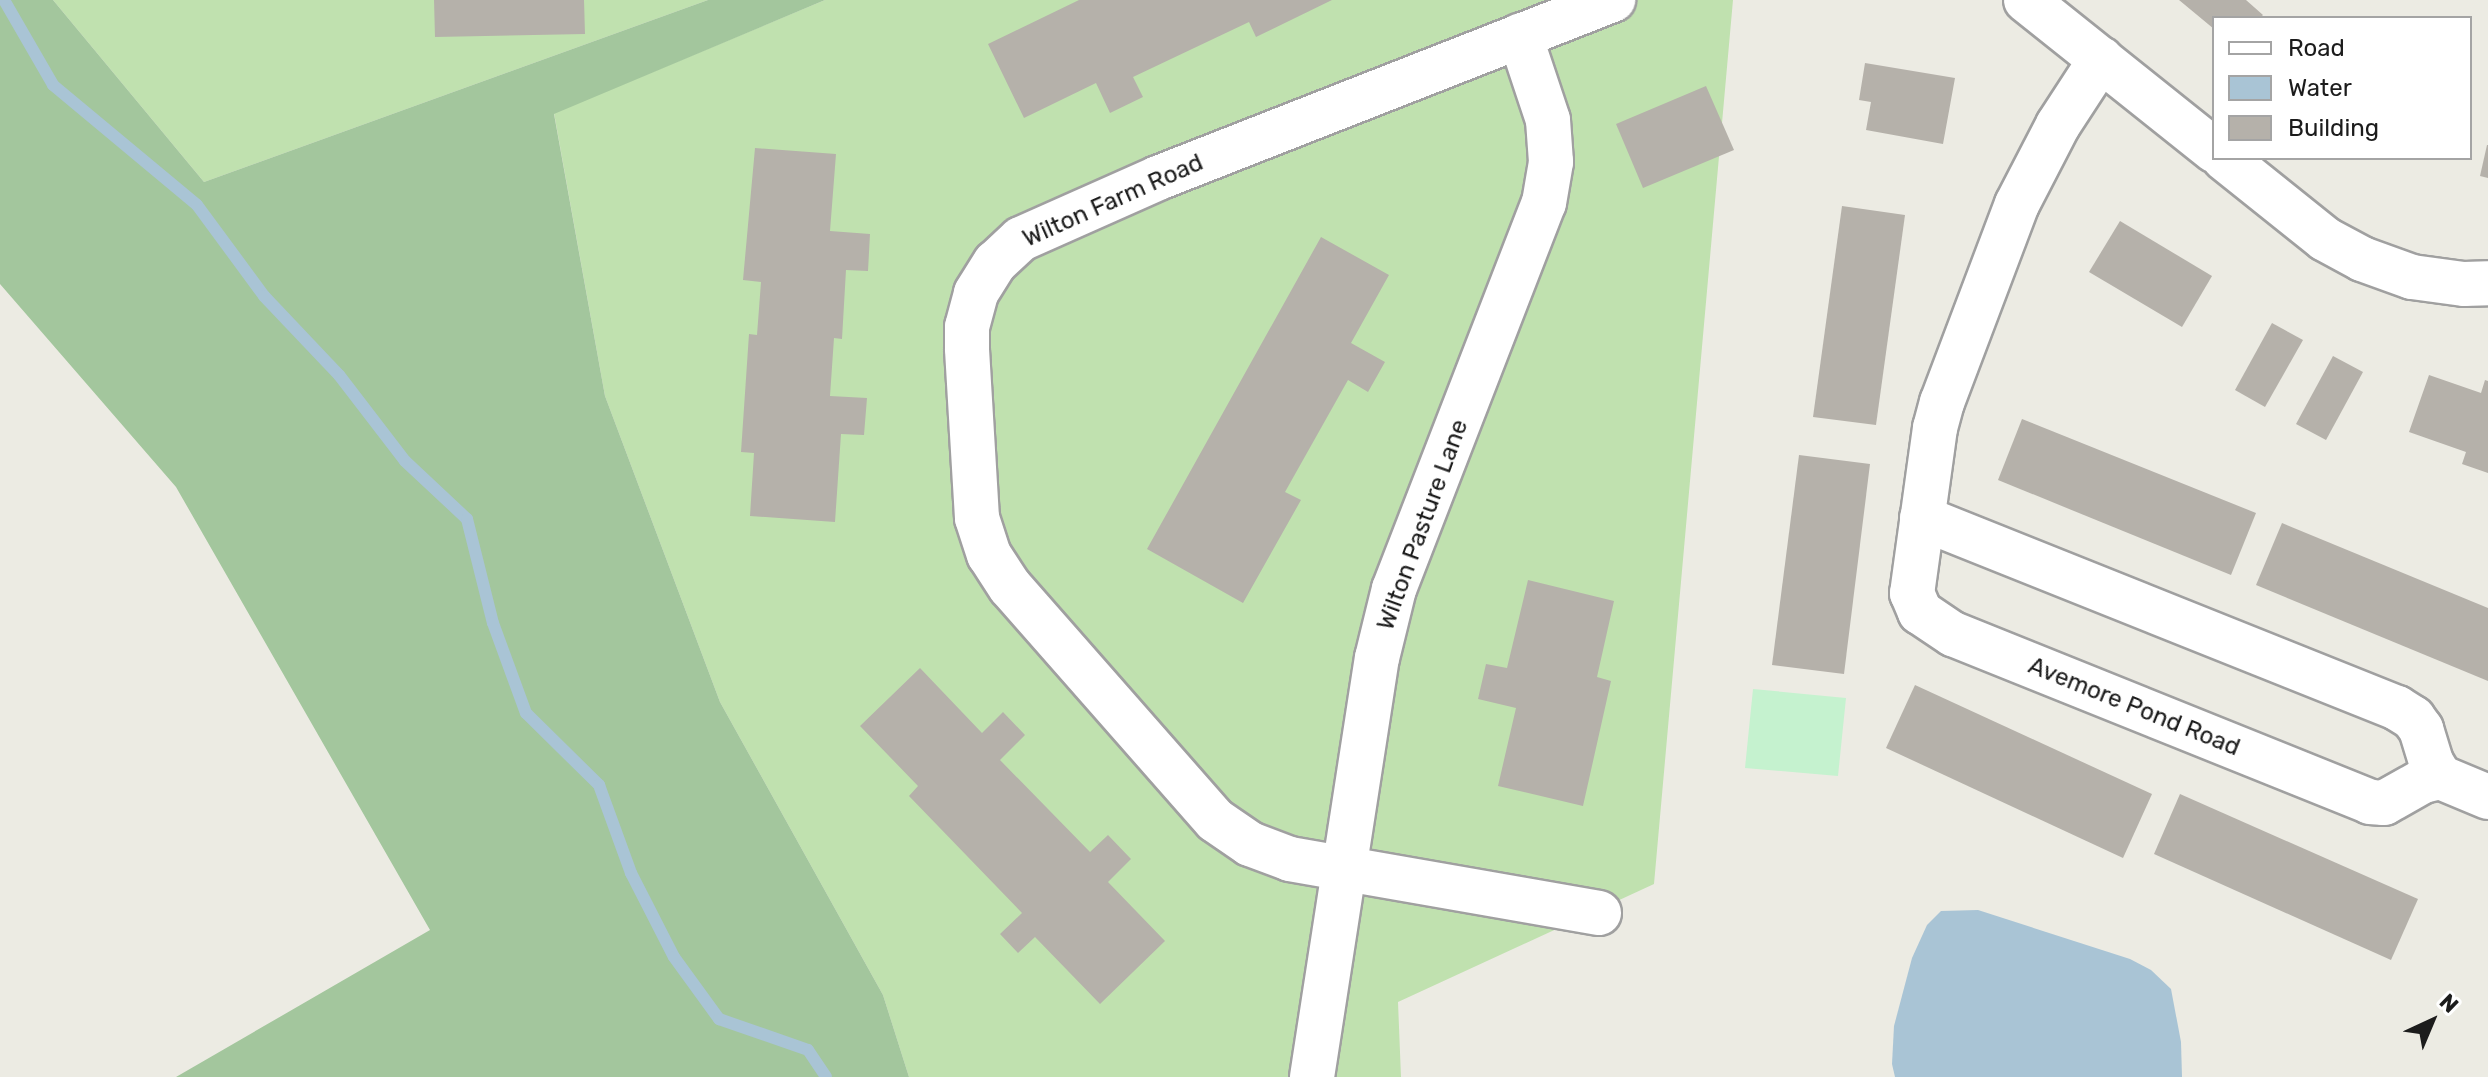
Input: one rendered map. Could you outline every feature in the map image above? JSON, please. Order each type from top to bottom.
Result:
[{"type":"street","name":"Wilton Farm Road","points":[[1599,913],[1290,859],[1250,844],[1215,820],[1010,587],[989,555],[977,518],[967,327],[976,293],[995,263],[1021,239],[1158,178],[1613,0]]},
{"type":"street","points":[[2026,0],[2212,148]]},
{"type":"street","name":"Wilton Pasture Lane","points":[[1312,1077],[1377,658],[1394,589],[1544,203],[1551,162],[1548,120],[1520,36]]},
{"type":"street","name":"Avemore Pond Road","points":[[2101,59],[2058,125],[2017,204],[1935,428],[1912,593],[1920,612],[1953,634],[2370,802],[2384,803],[2423,781],[2440,777]]},
{"type":"street","points":[[2226,160],[2325,239],[2362,259],[2412,277],[2464,284],[2488,283]]},
{"type":"street","points":[[1922,518],[2397,708],[2413,718],[2421,729],[2431,762],[2440,777],[2488,797]]},
{"type":"green space","points":[[0,0],[53,0],[204,182],[708,0],[825,0],[554,114],[605,396],[720,702],[883,995],[909,1077],[176,1077],[430,930],[176,487],[0,284]]},
{"type":"green space","points":[[53,0],[708,0],[204,182]]},
{"type":"green space","points":[[825,0],[1733,0],[1654,884],[1398,1002],[1401,1077],[909,1077],[883,995],[720,702],[605,396],[554,113]]},
{"type":"green space","points":[[1753,689],[1846,698],[1838,776],[1745,768]]},
{"type":"water","points":[[1978,910],[2130,959],[2151,970],[2171,989],[2181,1042],[2182,1077],[1895,1077],[1892,1064],[1894,1026],[1912,958],[1927,925],[1941,911]]},
{"type":"building","points":[[434,0],[584,0],[585,34],[435,37]]},
{"type":"building","points":[[1079,0],[1332,0],[1256,37],[1249,22],[1133,77],[1143,97],[1110,113],[1096,83],[1024,118],[988,44]]},
{"type":"building","points":[[2179,0],[2246,0],[2263,15],[2212,16],[2212,27]]},
{"type":"building","points":[[1865,63],[1955,78],[1943,144],[1866,130],[1871,102],[1859,100]]},
{"type":"building","points":[[1706,86],[1734,150],[1643,188],[1616,124]]},
{"type":"building","points":[[2488,145],[2488,178],[2480,176]]},
{"type":"building","points":[[755,148],[836,154],[830,231],[870,234],[868,271],[846,270],[842,339],[834,338],[830,396],[867,398],[864,435],[841,434],[835,522],[750,516],[754,453],[741,452],[749,334],[757,335],[761,282],[743,280]]},
{"type":"building","points":[[1842,206],[1905,215],[1876,425],[1813,417]]},
{"type":"building","points":[[2120,221],[2212,276],[2182,327],[2089,272]]},
{"type":"building","points":[[1321,237],[1389,275],[1351,343],[1385,362],[1368,392],[1348,380],[1285,492],[1301,500],[1243,603],[1147,549]]},
{"type":"building","points":[[2272,323],[2303,340],[2265,407],[2235,390]]},
{"type":"building","points":[[2333,356],[2363,372],[2326,440],[2296,424]]},
{"type":"building","points":[[2429,375],[2481,393],[2485,380],[2488,381],[2488,473],[2462,464],[2466,452],[2409,432]]},
{"type":"building","points":[[2022,419],[2256,513],[2231,575],[1998,480]]},
{"type":"building","points":[[1799,455],[1870,464],[1844,674],[1772,665]]},
{"type":"building","points":[[2282,523],[2488,608],[2488,681],[2256,585]]},
{"type":"building","points":[[1528,580],[1614,601],[1597,677],[1611,681],[1583,806],[1498,786],[1516,708],[1478,699],[1486,664],[1507,668]]},
{"type":"building","points":[[920,668],[982,733],[1003,712],[1025,735],[1000,760],[1090,852],[1108,835],[1131,859],[1108,882],[1165,941],[1100,1004],[1035,937],[1018,953],[1000,934],[1022,913],[909,796],[918,786],[860,726]]},
{"type":"building","points":[[1915,685],[2152,794],[2123,858],[1886,748]]},
{"type":"building","points":[[2180,794],[2418,899],[2391,960],[2154,854]]},
{"type":"waterway","points":[[4,0],[53,85],[197,205],[264,296],[339,375],[405,461],[467,519],[493,623],[526,713],[599,785],[631,873],[674,957],[719,1019],[808,1050],[826,1077]]}]
